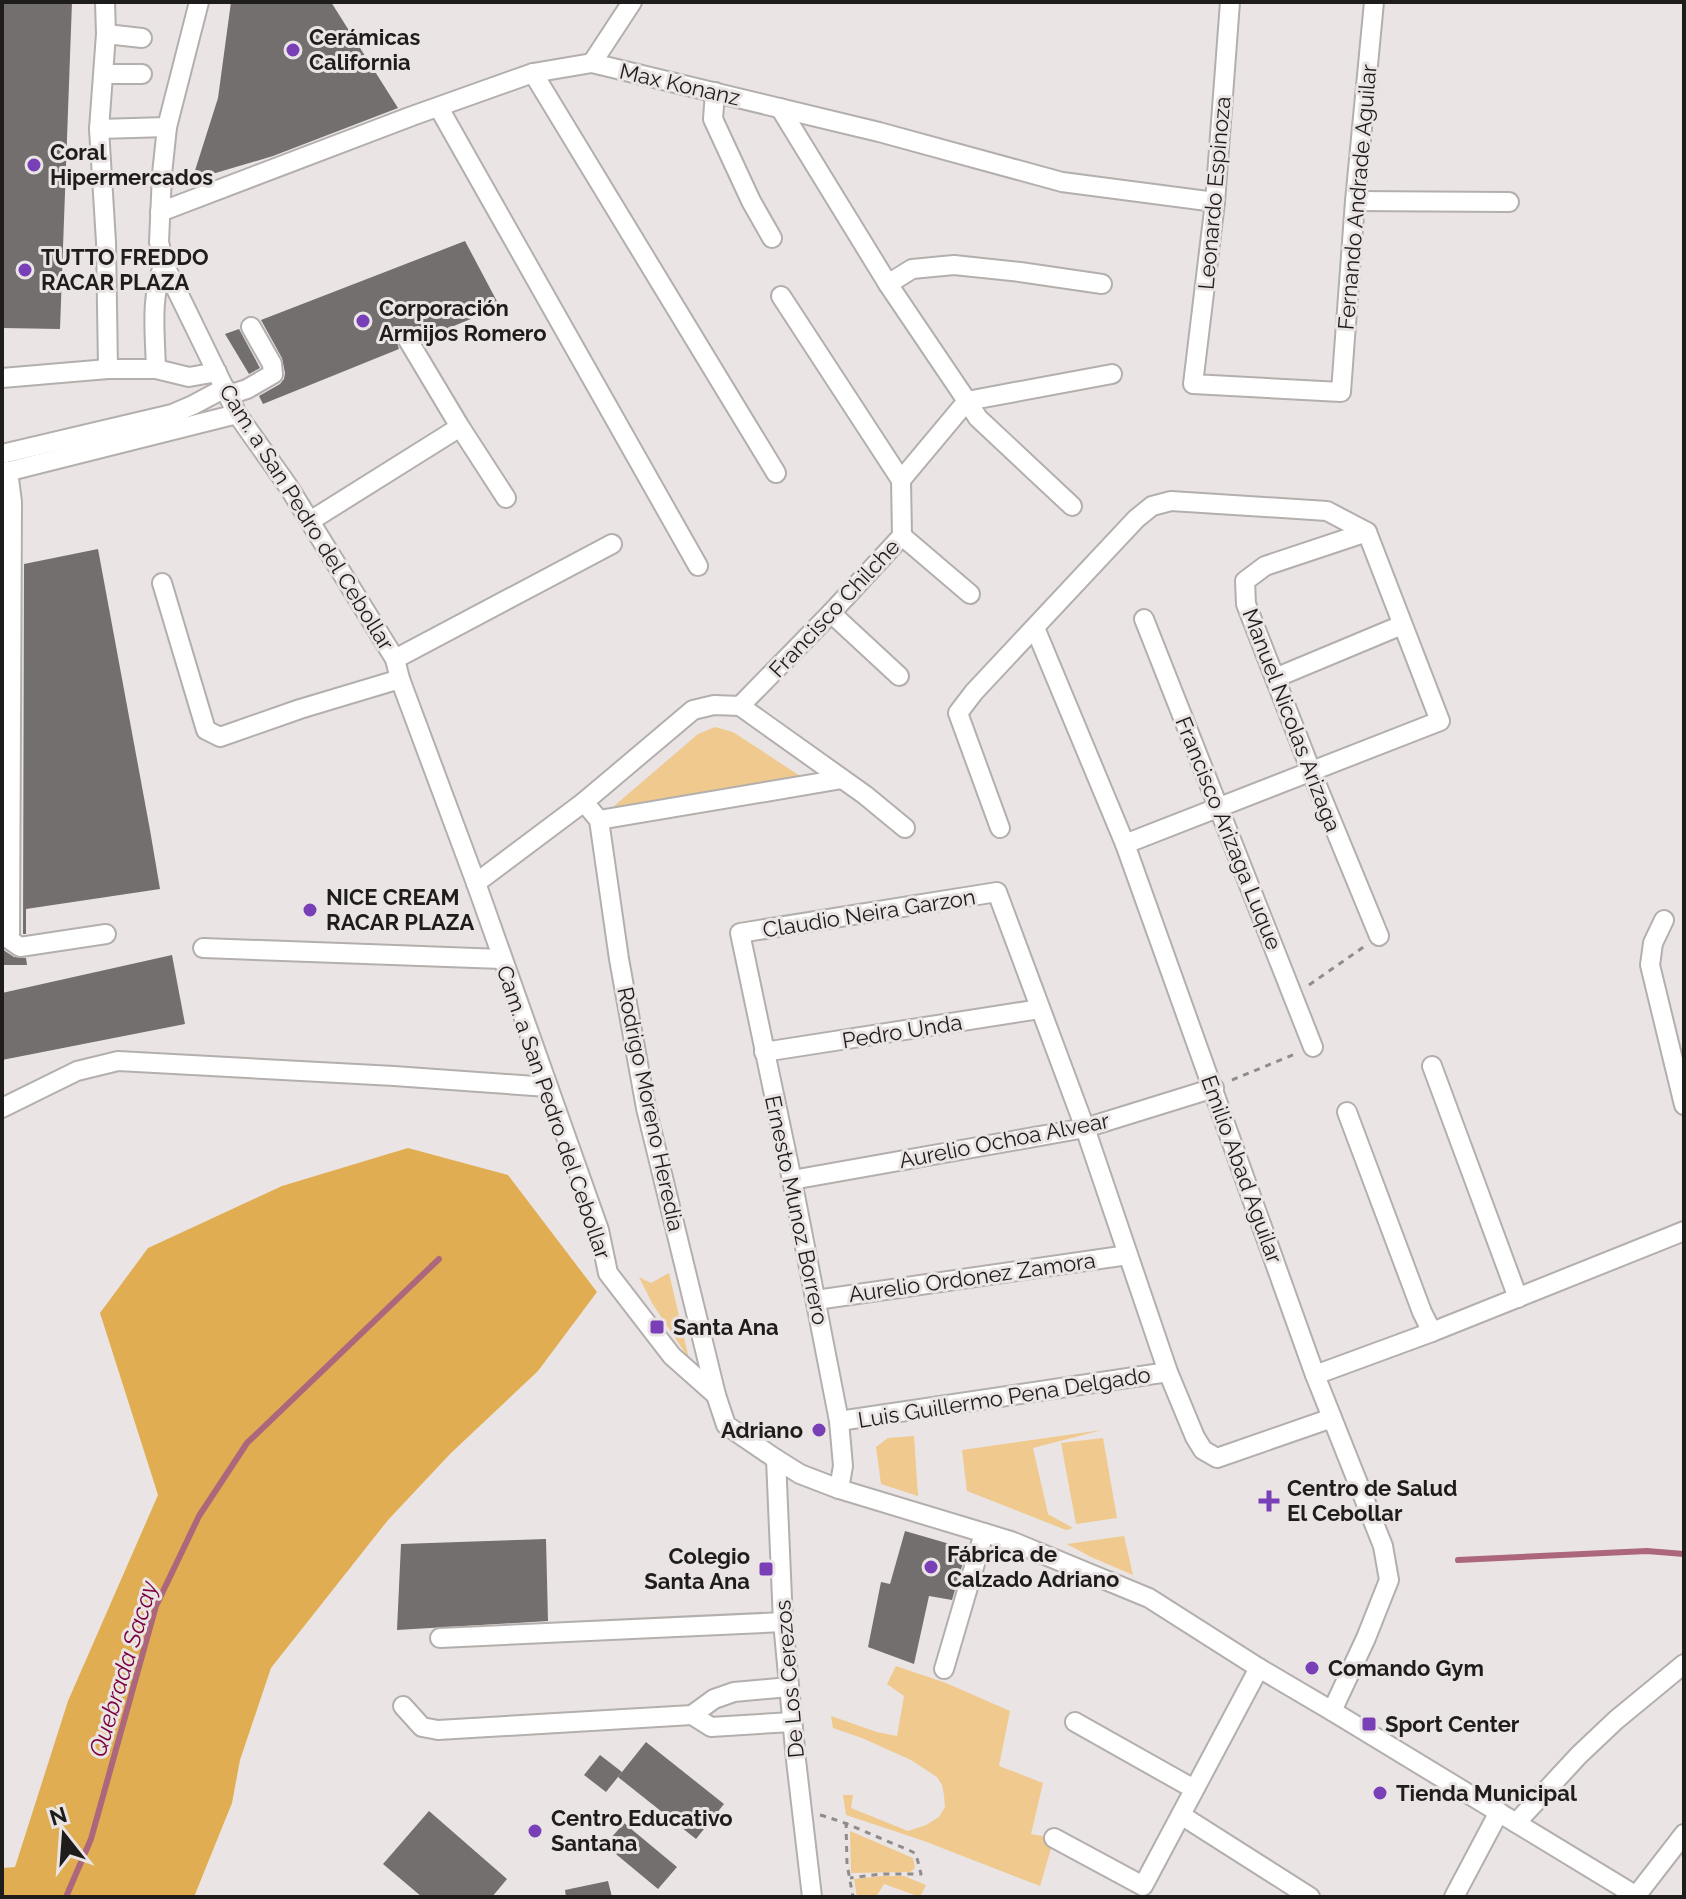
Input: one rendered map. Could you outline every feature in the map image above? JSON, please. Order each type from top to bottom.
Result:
[{"type":"street","points":[[105,2],[106,34],[99,129],[106,242],[108,369]]},
{"type":"street","name":"Cam. a San Pedro del Cebollar","points":[[199,2],[167,127],[159,242],[164,264],[237,414],[288,486],[395,659],[599,1230],[608,1273],[672,1356],[716,1395],[726,1425],[800,1474],[839,1489],[1011,1541],[1149,1598],[1259,1668],[1637,1896]]},
{"type":"street","points":[[592,63],[632,2]]},
{"type":"street","name":"Leonardo Espinoza","points":[[1193,384],[1215,202],[1230,2]]},
{"type":"street","name":"Fernando Andrade Aguilar","points":[[1193,384],[1341,392],[1374,2]]},
{"type":"street","points":[[106,34],[142,38]]},
{"type":"street","name":"Max Konanz","points":[[160,212],[533,73],[592,63],[780,108],[1062,182],[1215,202]]},
{"type":"street","points":[[533,73],[776,473]]},
{"type":"street","points":[[104,74],[142,74]]},
{"type":"street","points":[[715,92],[713,119],[772,238]]},
{"type":"street","points":[[439,108],[698,566]]},
{"type":"street","points":[[780,108],[888,284],[978,418],[1072,506]]},
{"type":"street","points":[[99,129],[167,127]]},
{"type":"street","points":[[1355,201],[1509,202]]},
{"type":"street","points":[[156,369],[155,296],[157,280],[164,264]]},
{"type":"street","points":[[888,284],[912,269],[954,265],[1102,284]]},
{"type":"street","points":[[781,296],[901,480],[967,401],[1112,374]]},
{"type":"street","points":[[2,378],[108,369],[156,369],[247,389],[273,374],[272,364],[251,327]]},
{"type":"street","points":[[408,340],[506,498]]},
{"type":"street","points":[[4,466],[172,414],[193,405],[223,385]]},
{"type":"street","points":[[4,466],[237,414]]},
{"type":"street","points":[[310,521],[460,427]]},
{"type":"street","points":[[4,466],[12,502],[10,940],[20,947],[106,934]]},
{"type":"street","name":"Francisco Chilche","points":[[740,706],[902,536],[901,480]]},
{"type":"street","points":[[1000,828],[958,713],[974,692],[1136,519],[1152,506],[1171,501],[1327,511],[1367,532],[1440,721],[1125,844]]},
{"type":"street","name":"Manuel Nicolas Arizaga","points":[[1367,532],[1265,566],[1245,581],[1246,604],[1379,936]]},
{"type":"street","points":[[902,536],[970,594]]},
{"type":"street","points":[[395,659],[612,544]]},
{"type":"street","points":[[162,583],[206,730],[220,737],[400,679]]},
{"type":"street","points":[[831,613],[899,676]]},
{"type":"street","name":"Francisco Arizaga Luque","points":[[1144,619],[1313,1047]]},
{"type":"street","points":[[1275,678],[1402,625]]},
{"type":"street","name":"Emilio Abad Aguilar","points":[[1035,628],[1125,844],[1315,1375],[1383,1546],[1389,1580],[1332,1711]]},
{"type":"street","points":[[476,883],[584,802],[693,710],[714,705],[740,706],[865,795],[905,828]]},
{"type":"street","points":[[584,802],[599,820],[842,779]]},
{"type":"street","name":"Rodrigo Moreno Heredia","points":[[599,820],[619,959],[646,1108],[716,1395]]},
{"type":"street","name":"Claudio Neira Garzon","points":[[740,933],[997,892],[1040,1009]]},
{"type":"street","points":[[1664,920],[1653,943],[1650,965],[1684,1105]]},
{"type":"street","name":"Ernesto Munoz Borrero","points":[[740,933],[839,1421],[843,1466],[839,1489]]},
{"type":"street","points":[[203,948],[502,959]]},
{"type":"street","points":[[1040,1009],[1085,1128],[1168,1372],[1203,1450],[1217,1458],[1332,1418]]},
{"type":"street","name":"Pedro Unda","points":[[764,1052],[1040,1009]]},
{"type":"street","points":[[2,1108],[77,1071],[118,1061],[548,1087]]},
{"type":"street","points":[[1432,1066],[1518,1298]]},
{"type":"street","name":"Aurelio Ochoa Alvear","points":[[792,1180],[1085,1128],[1214,1088]]},
{"type":"street","points":[[1347,1112],[1432,1332]]},
{"type":"street","points":[[1315,1375],[1432,1332],[1684,1231]]},
{"type":"street","name":"Aurelio Ordonez Zamora","points":[[816,1300],[1128,1255]]},
{"type":"street","name":"Luis Guillermo Pena Delgado","points":[[839,1421],[1168,1372]]},
{"type":"street","name":"De Los Cerezos","points":[[776,1459],[783,1622],[812,1897]]},
{"type":"street","points":[[944,1669],[984,1533]]},
{"type":"street","points":[[440,1638],[783,1622]]},
{"type":"street","points":[[1516,1823],[1579,1755],[1684,1664]]},
{"type":"street","points":[[1054,1838],[1142,1887],[1145,1885],[1259,1668]]},
{"type":"street","points":[[403,1706],[422,1727],[438,1730],[692,1715],[714,1699],[734,1692],[789,1687]]},
{"type":"street","points":[[692,1715],[711,1727],[792,1722]]},
{"type":"street","points":[[1075,1722],[1194,1789]]},
{"type":"street","points":[[1454,1897],[1499,1812]]},
{"type":"street","points":[[1181,1815],[1300,1894]]},
{"type":"street","points":[[1637,1896],[1684,1834]]},
{"type":"path","points":[[1293,997],[1379,936]]},
{"type":"path","points":[[1214,1088],[1313,1047]]},
{"type":"path","points":[[802,1811],[846,1822],[907,1848],[916,1854],[921,1874],[850,1878]]},
{"type":"path","points":[[846,1822],[853,1897]]},
{"type":"shaded area","points":[[715,727],[733,732],[800,776],[613,807],[698,734]]},
{"type":"shaded area","points":[[408,1148],[508,1175],[597,1292],[538,1371],[451,1453],[388,1520],[271,1668],[240,1760],[232,1803],[194,1897],[2,1897],[2,1868],[15,1867],[68,1701],[158,1495],[100,1313],[148,1248],[282,1186]]},
{"type":"shaded area","points":[[669,1273],[689,1359],[652,1303],[639,1277],[651,1283]]},
{"type":"shaded area","points":[[1102,1430],[1033,1448],[1048,1514],[1073,1528],[1066,1530],[967,1491],[962,1450]]},
{"type":"shaded area","points":[[914,1436],[918,1496],[881,1484],[876,1447],[888,1438]]},
{"type":"shaded area","points":[[1103,1438],[1117,1518],[1076,1524],[1061,1443]]},
{"type":"shaded area","points":[[1124,1536],[1133,1575],[1067,1544]]},
{"type":"shaded area","points":[[896,1666],[946,1683],[1010,1711],[999,1766],[1043,1783],[1031,1834],[1054,1838],[1040,1886],[846,1815],[843,1795],[853,1795],[851,1808],[908,1831],[939,1817],[945,1807],[942,1785],[937,1777],[911,1760],[833,1728],[831,1716],[897,1736],[904,1696],[887,1684]]},
{"type":"shaded area","points":[[850,1831],[913,1858],[915,1868],[910,1872],[851,1873]]},
{"type":"shaded area","points":[[904,1876],[926,1885],[920,1897],[884,1884],[876,1897],[857,1897],[854,1879]]},
{"type":"building","name":"Coral Hipermercados","points":[[2,2],[72,2],[60,329],[2,328]]},
{"type":"building","name":"Cerámicas California","points":[[231,2],[331,2],[398,108],[273,156],[192,180],[218,98]]},
{"type":"building","name":"Corporación Armijos Romero","points":[[465,241],[500,307],[422,339],[413,329],[403,329],[396,339],[399,349],[263,404],[259,396],[280,384],[285,373],[282,358],[261,320]]},
{"type":"building","points":[[239,329],[260,368],[249,374],[225,334]]},
{"type":"building","points":[[98,549],[160,889],[26,909],[26,934],[23,934],[24,564]]},
{"type":"building","points":[[2,949],[14,957],[26,958],[27,965],[2,965]]},
{"type":"building","points":[[172,955],[185,1024],[2,1060],[2,993]]},
{"type":"building","points":[[905,1531],[967,1549],[952,1600],[929,1596],[914,1664],[868,1647],[881,1582],[890,1584]]},
{"type":"building","points":[[546,1539],[548,1621],[397,1630],[401,1544]]},
{"type":"building","points":[[646,1742],[724,1804],[696,1839],[618,1777]]},
{"type":"building","points":[[600,1755],[622,1772],[606,1792],[584,1775]]},
{"type":"building","points":[[429,1811],[507,1879],[492,1897],[422,1897],[383,1864]]},
{"type":"building","points":[[624,1823],[677,1867],[658,1889],[605,1845]]},
{"type":"building","points":[[608,1881],[612,1897],[566,1897],[565,1890]]},
{"type":"waterway","name":"Quebrada Sacay","points":[[66,1897],[91,1839],[156,1606],[199,1516],[247,1443],[439,1259]]},
{"type":"waterway","points":[[1458,1560],[1647,1551],[1684,1554]]},
{"type":"place","name":"Cerámicas California","points":[[293,50]]},
{"type":"place","name":"Coral Hipermercados","points":[[34,165]]},
{"type":"place","name":"TUTTO FREDDO RACAR PLAZA","points":[[25,270]]},
{"type":"place","name":"Corporación Armijos Romero","points":[[363,321]]},
{"type":"place","name":"NICE CREAM RACAR PLAZA","points":[[310,910]]},
{"type":"place","name":"Santa Ana","points":[[657,1327]]},
{"type":"place","name":"Adriano","points":[[819,1430]]},
{"type":"place","name":"Centro de Salud El Cebollar","points":[[1269,1501]]},
{"type":"place","name":"Fábrica de Calzado Adriano","points":[[931,1567]]},
{"type":"place","name":"Colegio Santa Ana","points":[[766,1569]]},
{"type":"place","name":"Comando Gym","points":[[1312,1668]]},
{"type":"place","name":"Sport Center","points":[[1369,1724]]},
{"type":"place","name":"Tienda Municipal","points":[[1380,1793]]},
{"type":"place","name":"Centro Educativo Santana","points":[[535,1831]]}]
